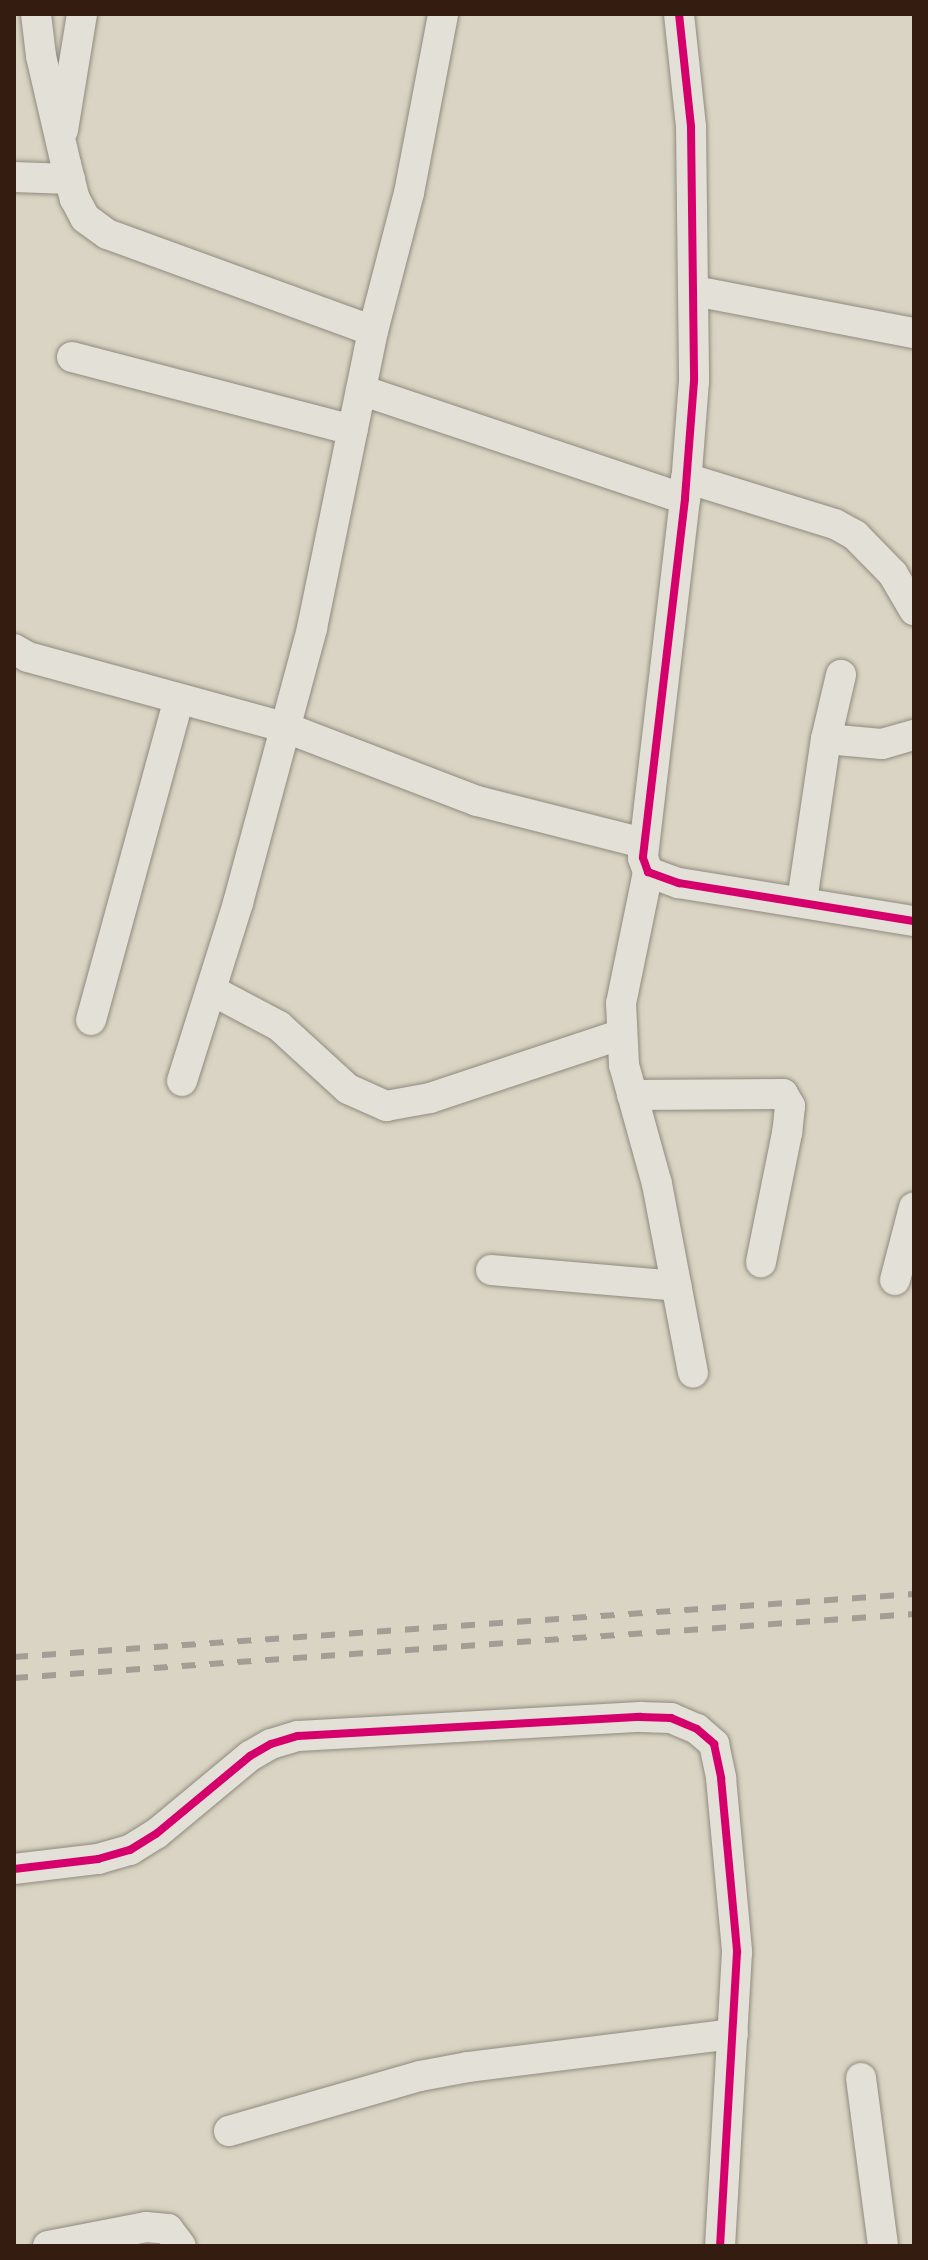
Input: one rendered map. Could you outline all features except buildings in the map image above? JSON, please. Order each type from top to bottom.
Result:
[{"type":"street","points":[[36,14],[41,56],[61,142],[70,179],[85,218],[107,234],[373,331]]},
{"type":"street","points":[[61,142],[82,14]]},
{"type":"street","points":[[182,1081],[238,903],[315,613],[373,331],[409,193],[443,14]]},
{"type":"street","points":[[679,14],[691,127],[694,381],[645,858],[621,1003],[624,1065],[657,1184],[693,1373]]},
{"type":"street","points":[[14,177],[70,179]]},
{"type":"street","points":[[695,291],[914,333]]},
{"type":"street","points":[[72,357],[353,430]]},
{"type":"street","points":[[361,390],[685,488],[835,524],[855,535],[893,574],[914,610]]},
{"type":"street","points":[[14,649],[28,657],[284,727],[477,801],[645,858],[679,883],[914,921]]},
{"type":"street","points":[[802,901],[826,739],[841,675]]},
{"type":"street","points":[[91,1020],[179,699]]},
{"type":"street","points":[[826,739],[882,744],[914,735]]},
{"type":"street","points":[[211,990],[279,1026],[348,1089],[386,1106],[430,1098],[622,1034]]},
{"type":"street","points":[[632,1095],[783,1094],[790,1106],[787,1133],[761,1262]]},
{"type":"street","points":[[895,1280],[914,1207]]},
{"type":"street","points":[[491,1270],[676,1286]]},
{"type":"street","points":[[14,1869],[98,1859],[130,1850],[156,1834],[250,1756],[271,1744],[298,1736],[608,1718],[671,1718],[697,1729],[714,1744],[721,1778],[737,1952],[720,2246]]},
{"type":"street","points":[[229,2131],[420,2076],[468,2067],[733,2034]]},
{"type":"street","points":[[861,2078],[883,2246]]},
{"type":"street","points":[[48,2246],[146,2227],[168,2229],[181,2246]]},
{"type":"railway","points":[[14,1657],[914,1594]]},
{"type":"railway","points":[[14,1678],[914,1614]]},
{"type":"cycle path","points":[[679,14],[691,127],[694,381],[685,499],[643,858],[648,872],[679,883],[914,921]]},
{"type":"cycle path","points":[[14,1869],[98,1859],[130,1850],[156,1834],[250,1756],[271,1744],[298,1736],[640,1717],[671,1718],[697,1729],[714,1744],[721,1778],[737,1952],[720,2246]]}]
